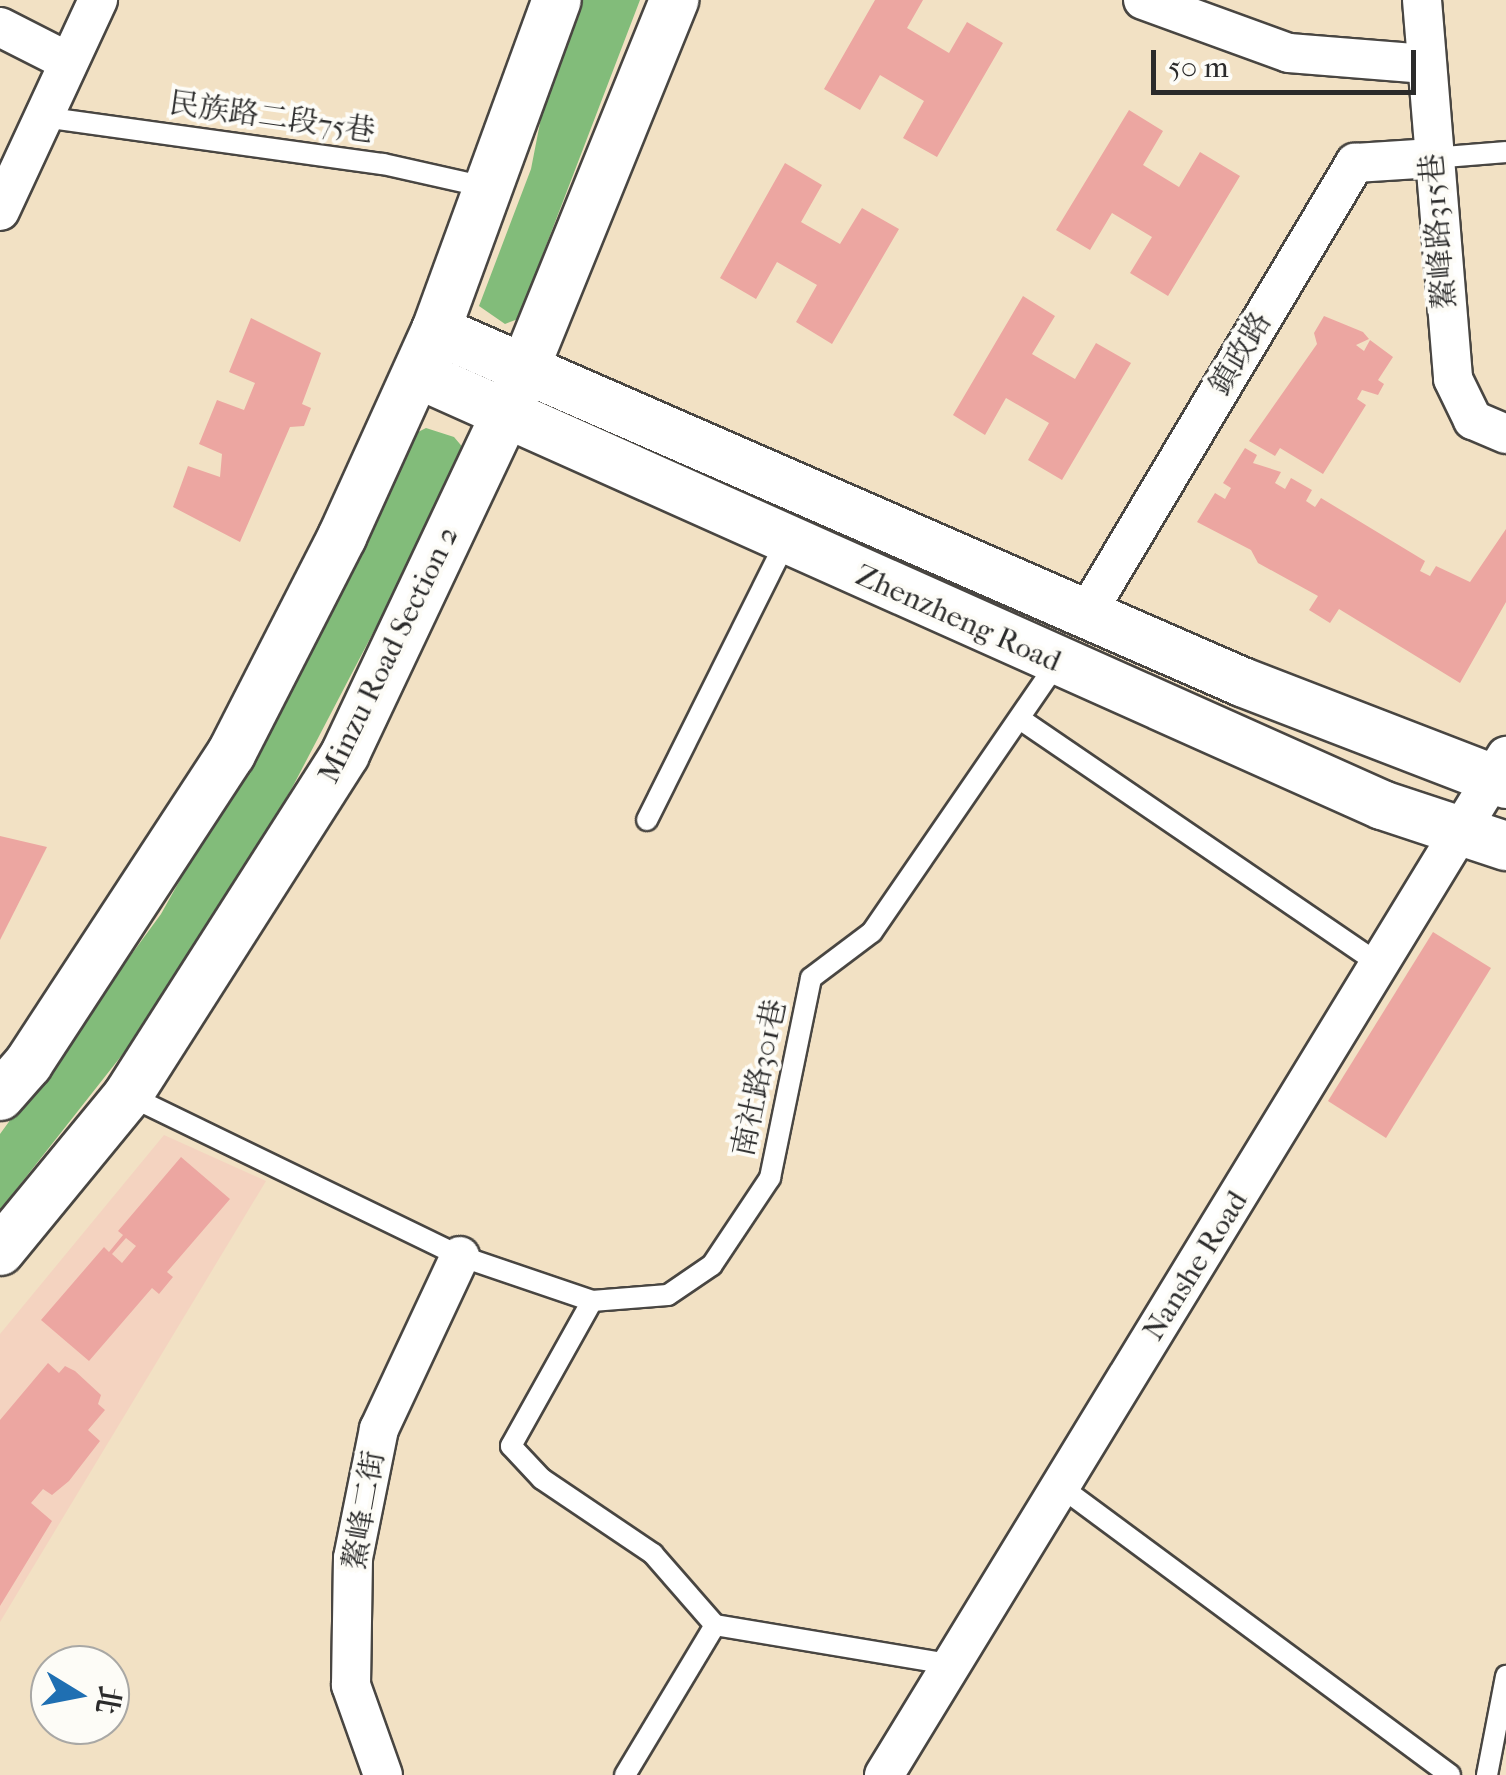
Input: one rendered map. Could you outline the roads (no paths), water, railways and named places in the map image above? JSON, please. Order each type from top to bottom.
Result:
[{"type":"street","points":[[0,211],[98,0]]},
{"type":"street","points":[[10,1070],[232,754],[418,374],[491,188],[557,0]]},
{"type":"street","name":"Minzu Road Section 2","points":[[0,1252],[128,1095],[345,754],[516,392],[674,0]]},
{"type":"street","points":[[1143,0],[1289,53],[1426,64]]},
{"type":"street","name":"鰲峰路315巷","points":[[1422,0],[1432,158],[1457,398],[1473,420],[1506,434]]},
{"type":"street","points":[[0,28],[68,62]]},
{"type":"street","name":"鎮政路","points":[[1088,611],[1355,164],[1432,158]]},
{"type":"street","name":"Zhenzheng Road","points":[[436,330],[516,392],[785,542],[1058,663],[1484,840]]},
{"type":"street","name":"Zhenzheng Road","points":[[418,374],[516,392],[1088,611],[1242,682],[1501,773]]},
{"type":"street","name":"Nanshe Road","points":[[884,1775],[1382,966],[1484,840],[1501,773]]},
{"type":"street","name":"鰲峰二街","points":[[383,1775],[350,1685],[353,1558],[380,1429],[460,1256]]},
{"type":"lane","name":"民族路二段75巷","points":[[43,117],[383,164],[491,188]]},
{"type":"lane","points":[[1432,158],[1506,152]]},
{"type":"lane","points":[[647,820],[785,542]]},
{"type":"lane","name":"南社路301巷","points":[[592,1301],[668,1295],[712,1264],[770,1178],[811,978],[872,932],[1058,663]]},
{"type":"lane","points":[[1020,719],[1382,966]]},
{"type":"lane","points":[[128,1095],[460,1256],[592,1301],[511,1446],[542,1479],[653,1554],[716,1624],[953,1665]]},
{"type":"lane","points":[[1061,1487],[1450,1775]]},
{"type":"lane","points":[[625,1775],[716,1624]]},
{"type":"lane","points":[[1487,1775],[1506,1676]]}]
